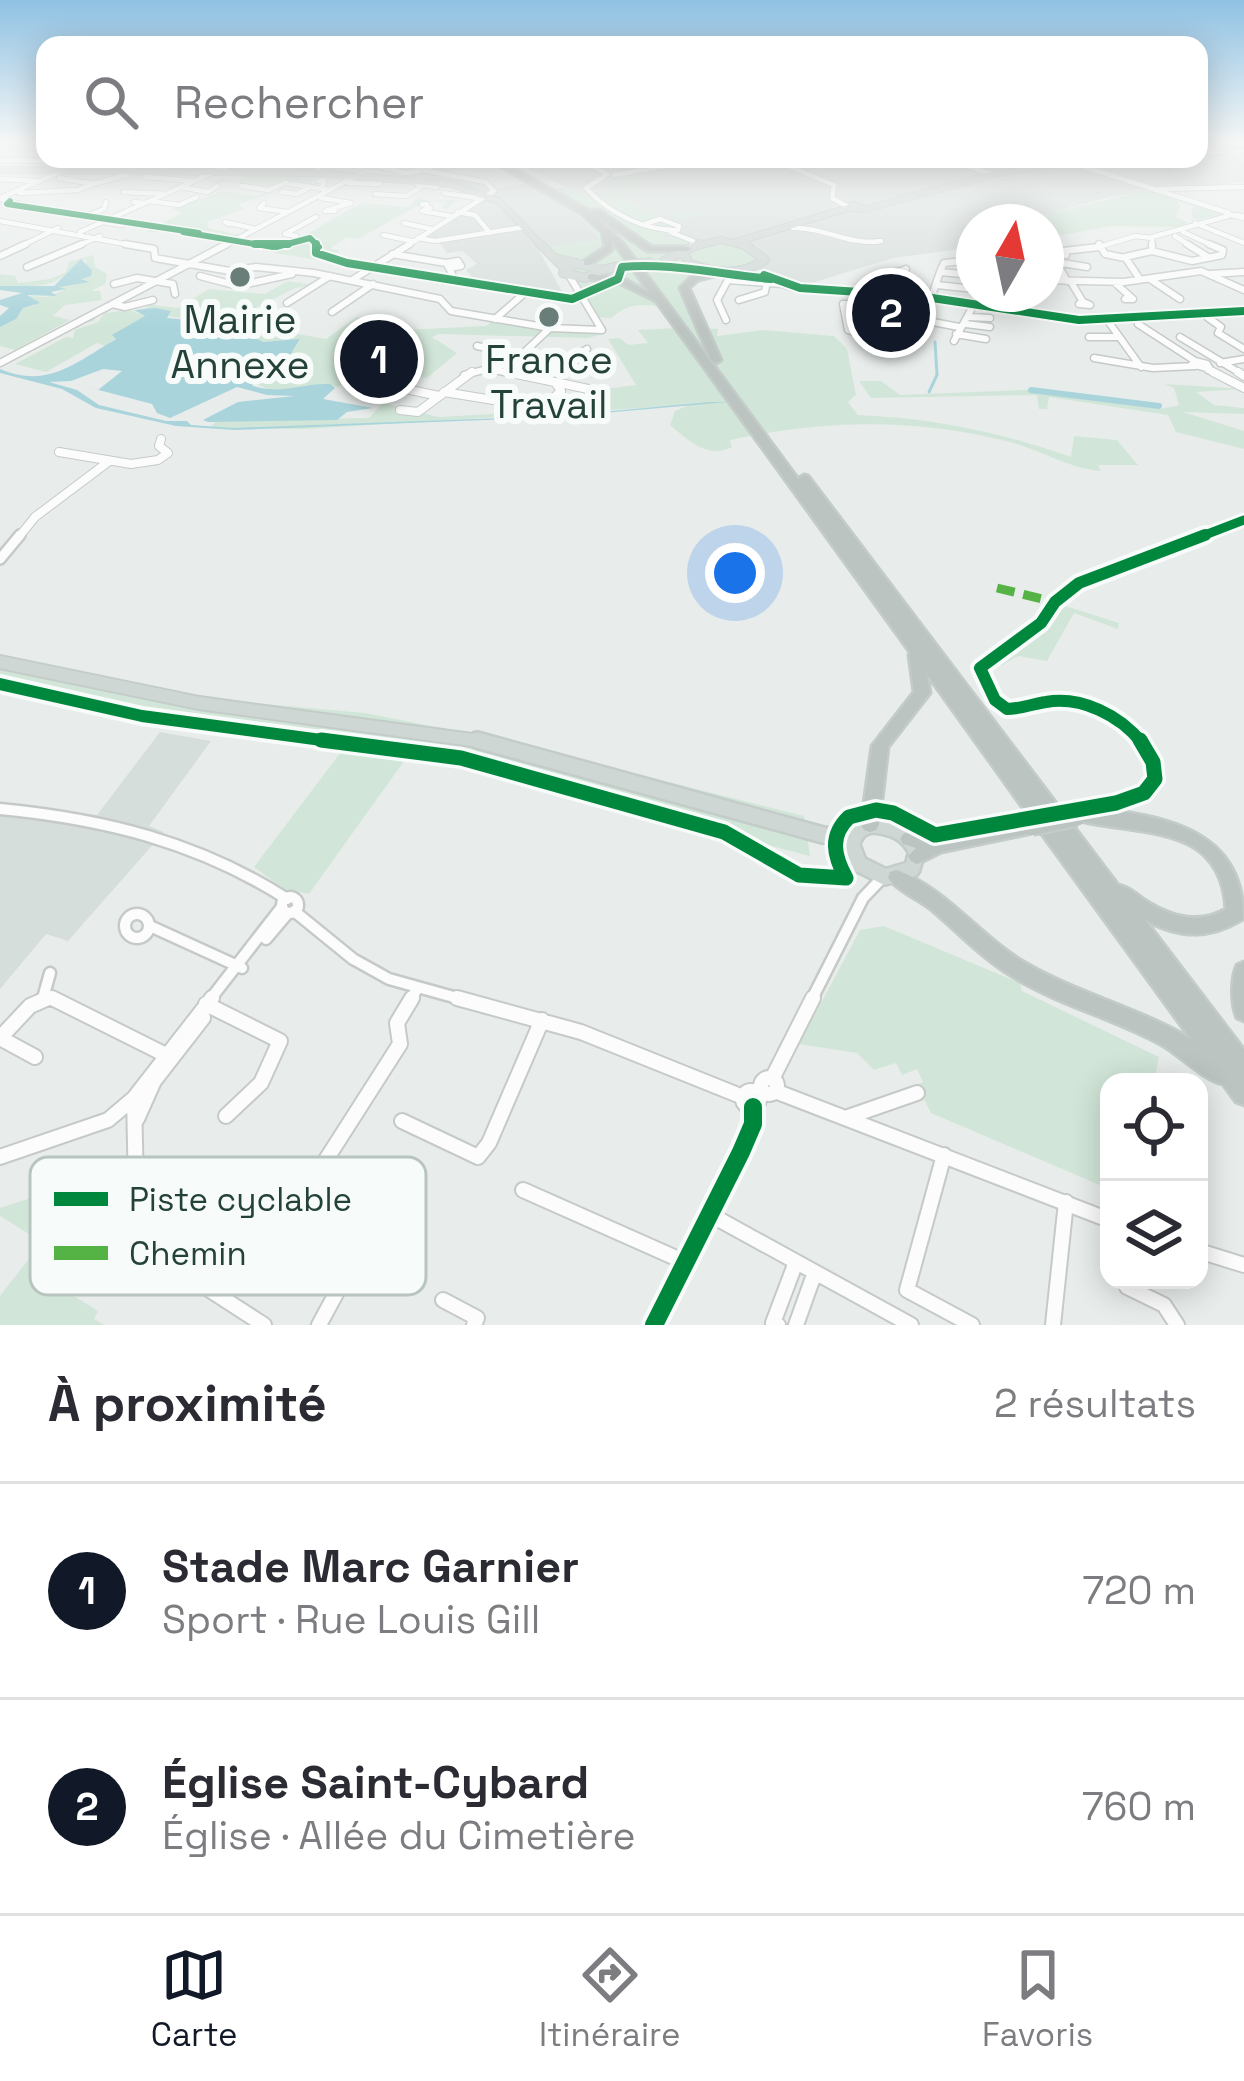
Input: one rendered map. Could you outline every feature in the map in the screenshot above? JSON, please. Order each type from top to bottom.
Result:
[{"type":"highway","points":[[568,205],[603,227],[671,313],[1244,1096]]},
{"type":"highway","points":[[579,205],[625,242],[716,360],[1244,1067]]},
{"type":"highway","points":[[582,205],[650,250],[688,250]]},
{"type":"highway","points":[[590,266],[608,248],[603,227]]},
{"type":"highway","points":[[716,360],[685,288],[695,278],[731,276]]},
{"type":"highway","points":[[588,278],[616,279],[671,313]]},
{"type":"highway","points":[[870,825],[880,746],[922,693],[911,641]]},
{"type":"highway","points":[[913,847],[1134,812],[1166,816],[1204,832],[1244,872]]},
{"type":"highway","points":[[1081,817],[1139,819],[1184,830],[1231,866],[1241,896],[1236,914],[1223,923],[1187,927],[1157,919],[1101,877]]},
{"type":"highway","points":[[890,878],[920,889],[1004,961],[1190,1049],[1244,1096]]},
{"type":"highway","points":[[1244,971],[1244,1011]]},
{"type":"main road","points":[[503,205],[570,277],[588,278],[590,266]]},
{"type":"main road","points":[[735,242],[864,205]]},
{"type":"main road","points":[[752,246],[753,239],[854,207]]},
{"type":"main road","points":[[564,268],[664,261],[731,276],[760,271],[765,255],[735,242],[708,242],[664,261]]},
{"type":"main road","points":[[546,249],[590,266]]},
{"type":"main road","points":[[688,250],[690,264]]},
{"type":"main road","points":[[0,662],[199,703],[488,741],[852,844],[866,870],[890,878],[912,869],[913,847],[893,828],[870,825],[852,844]]},
{"type":"street","points":[[102,205],[89,215],[122,225]]},
{"type":"street","points":[[79,232],[141,205]]},
{"type":"street","points":[[236,241],[298,205]]},
{"type":"street","points":[[0,364],[308,205]]},
{"type":"street","points":[[335,211],[346,205]]},
{"type":"street","points":[[428,205],[430,208],[422,212],[475,214],[490,232]]},
{"type":"street","points":[[352,280],[467,205]]},
{"type":"street","points":[[611,205],[635,219],[708,242]]},
{"type":"street","points":[[849,205],[854,207]]},
{"type":"street","points":[[1199,205],[1243,218]]},
{"type":"street","points":[[263,207],[288,212]]},
{"type":"street","points":[[1099,247],[1098,243],[1135,236],[1171,234],[1227,214]]},
{"type":"street","points":[[1184,228],[1227,214]]},
{"type":"street","points":[[296,236],[282,234],[316,217]]},
{"type":"street","points":[[0,221],[152,248],[155,258],[215,268],[260,267],[330,276],[440,299],[451,311],[550,328],[600,330],[570,277]]},
{"type":"street","points":[[274,222],[299,226]]},
{"type":"street","points":[[404,223],[430,229]]},
{"type":"street","points":[[1195,223],[1244,243]]},
{"type":"street","points":[[229,224],[256,229]]},
{"type":"street","points":[[383,235],[435,241],[525,227]]},
{"type":"street","points":[[793,228],[813,227],[857,247],[881,241]]},
{"type":"street","points":[[1099,247],[1105,254],[1125,258],[1152,251],[1192,261],[1222,255],[1223,250],[1184,228]]},
{"type":"street","points":[[0,256],[58,229]]},
{"type":"street","points":[[676,229],[694,242],[688,250]]},
{"type":"street","points":[[183,232],[275,247]]},
{"type":"street","points":[[1171,234],[1208,257]]},
{"type":"street","points":[[27,267],[100,236]]},
{"type":"street","points":[[1152,238],[1152,251]]},
{"type":"street","points":[[1064,250],[1099,247]]},
{"type":"street","points":[[347,263],[449,280],[453,276],[448,266],[392,254]]},
{"type":"street","points":[[1125,258],[1139,278]]},
{"type":"street","points":[[931,298],[944,263],[956,262]]},
{"type":"street","points":[[1064,263],[1087,267]]},
{"type":"street","points":[[215,268],[196,279],[238,286],[293,273]]},
{"type":"street","points":[[881,306],[880,278],[906,269]]},
{"type":"street","points":[[760,271],[782,284]]},
{"type":"street","points":[[940,272],[956,273]]},
{"type":"street","points":[[1206,272],[1244,290]]},
{"type":"street","points":[[1064,281],[1114,282],[1244,272]]},
{"type":"street","points":[[1064,274],[1083,302]]},
{"type":"street","points":[[287,303],[330,276]]},
{"type":"street","points":[[726,320],[717,300],[731,276],[766,286],[956,302]]},
{"type":"street","points":[[114,284],[136,278],[172,284],[175,294]]},
{"type":"street","points":[[574,288],[588,278]]},
{"type":"street","points":[[1150,279],[1180,299]]},
{"type":"street","points":[[1114,282],[1133,299],[1125,299]]},
{"type":"street","points":[[478,283],[568,298]]},
{"type":"street","points":[[332,312],[373,284]]},
{"type":"street","points":[[937,285],[956,288]]},
{"type":"street","points":[[739,300],[765,292],[766,286]]},
{"type":"street","points":[[494,319],[527,291]]},
{"type":"street","points":[[864,292],[864,304],[843,304],[848,330],[865,335],[869,344]]},
{"type":"street","points":[[57,333],[85,326],[111,304],[153,300]]},
{"type":"street","points":[[1014,312],[1139,323],[1244,311]]},
{"type":"street","points":[[961,328],[969,312]]},
{"type":"street","points":[[1206,316],[1221,327],[1218,333],[1244,349]]},
{"type":"street","points":[[1108,321],[1142,367]]},
{"type":"street","points":[[75,322],[85,326]]},
{"type":"street","points":[[933,322],[986,339]]},
{"type":"street","points":[[961,328],[990,322]]},
{"type":"street","points":[[1139,323],[1195,363],[1244,388]]},
{"type":"street","points":[[400,410],[418,412],[470,373],[514,362],[550,328]]},
{"type":"street","points":[[1089,337],[1119,337]]},
{"type":"street","points":[[1180,337],[1244,376]]},
{"type":"street","points":[[1195,345],[1206,344]]},
{"type":"street","points":[[477,346],[585,369]]},
{"type":"street","points":[[568,362],[587,350]]},
{"type":"street","points":[[1131,353],[1141,353],[1153,368]]},
{"type":"street","points":[[1098,357],[1153,368],[1195,363]]},
{"type":"street","points":[[1208,367],[1244,359]]},
{"type":"street","points":[[460,368],[470,373]]},
{"type":"street","points":[[488,369],[593,390]]},
{"type":"street","points":[[382,384],[542,408],[561,391],[555,382]]},
{"type":"street","points":[[58,452],[109,462],[161,460],[168,453],[159,446],[161,439]]},
{"type":"street","points":[[0,559],[35,517],[109,462]]},
{"type":"street","points":[[0,809],[94,819],[218,856],[352,959],[417,989],[542,1020],[844,1118],[1100,1216]]},
{"type":"street","points":[[654,1325],[753,1124],[760,1093],[863,898],[866,870]]},
{"type":"street","points":[[863,898],[890,878]]},
{"type":"street","points":[[0,1156],[108,1120],[134,1098],[288,908]]},
{"type":"street","points":[[149,926],[240,967]]},
{"type":"street","points":[[35,1058],[0,1038],[43,998],[50,973]]},
{"type":"street","points":[[328,1157],[400,1044],[397,1023],[417,989]]},
{"type":"street","points":[[43,998],[168,1056]]},
{"type":"street","points":[[209,1005],[280,1041],[278,1055],[244,1104],[226,1116]]},
{"type":"street","points":[[402,1121],[478,1157],[489,1143],[542,1020]]},
{"type":"street","points":[[136,1124],[168,1056]]},
{"type":"street","points":[[844,1118],[917,1093]]},
{"type":"street","points":[[134,1098],[136,1157]]},
{"type":"street","points":[[108,1120],[136,1124]]},
{"type":"street","points":[[944,1155],[907,1290],[972,1325]]},
{"type":"street","points":[[523,1190],[685,1262]]},
{"type":"street","points":[[1052,1325],[1066,1202]]},
{"type":"street","points":[[711,1215],[905,1324]]},
{"type":"street","points":[[1208,1254],[1244,1265]]},
{"type":"street","points":[[778,1325],[773,1322],[796,1262]]},
{"type":"street","points":[[796,1325],[814,1272]]},
{"type":"street","points":[[1131,1289],[1164,1305],[1177,1325]]},
{"type":"street","points":[[215,1295],[264,1325]]},
{"type":"street","points":[[319,1325],[335,1295]]},
{"type":"street","points":[[443,1300],[477,1318],[474,1325]]},
{"type":"shaded area","points":[[467,205],[567,205],[601,240],[538,249],[563,293],[475,280],[466,270],[477,264],[463,251],[447,253],[439,242],[415,239]]},
{"type":"shaded area","points":[[600,205],[956,205],[956,249],[893,258],[795,288],[764,275],[758,267],[765,255],[744,244],[672,242]]},
{"type":"shaded area","points":[[160,732],[211,741],[149,826],[164,832],[68,941],[46,934],[0,989],[0,805],[97,815]]},
{"type":"green space","points":[[240,205],[244,209],[207,222],[208,228],[243,236],[308,205],[97,315],[94,321],[79,324],[233,241],[181,232],[146,232],[182,213],[172,209]]},
{"type":"green space","points":[[358,205],[411,205],[428,205],[430,208],[416,206],[358,239],[347,237],[330,248],[339,251],[325,261],[274,253]]},
{"type":"green space","points":[[580,205],[635,205],[673,222],[679,219],[673,214],[707,211],[674,222],[693,225],[680,225],[663,237],[691,240],[695,246],[741,244],[765,255],[764,263],[687,283],[701,328],[718,329],[717,336],[763,330],[834,336],[847,349],[856,395],[848,402],[858,415],[966,428],[1071,457],[1074,436],[1117,440],[1138,465],[1088,469],[1006,441],[902,425],[800,428],[730,440],[732,447],[714,451],[670,425],[675,411],[689,405],[305,429],[210,428],[216,421],[369,418],[383,403],[439,417],[578,409],[597,390],[636,385],[608,339],[620,338],[628,345],[648,343],[638,330],[678,328],[661,307],[640,305],[611,318],[596,317],[578,294],[586,291],[576,282],[581,279],[570,277],[571,264],[545,248],[600,240],[579,214],[587,209]]},
{"type":"green space","points":[[1086,205],[1179,205],[1176,217],[1188,223],[1179,227],[1111,226],[1064,235],[1064,210]]},
{"type":"green space","points":[[1190,205],[1222,214],[1198,220],[1191,216],[1194,206]]},
{"type":"green space","points":[[93,255],[95,267],[107,274],[105,284],[91,291],[100,291],[102,300],[65,305],[53,316],[70,320],[15,350],[0,346],[0,327],[16,319],[23,308],[35,305],[24,296],[48,297],[64,290],[57,287],[89,281],[80,279],[87,261],[81,259],[64,276],[39,286],[0,286],[0,274],[15,276],[18,283],[50,279],[66,272],[69,262]]},
{"type":"green space","points":[[288,281],[313,285],[295,288],[250,311],[232,309],[225,318],[278,330],[287,326],[286,332],[326,339],[357,317],[366,319],[356,325],[363,332],[486,326],[495,319],[606,333],[588,338],[439,334],[432,337],[457,353],[427,378],[367,366],[338,387],[281,390],[253,380],[289,357],[300,340],[262,342],[223,323],[144,309],[151,305],[178,308],[209,289],[265,294]]},
{"type":"green space","points":[[130,310],[145,316],[105,346],[97,343],[46,372],[15,364],[66,337],[73,338],[75,330],[98,322],[105,313]]},
{"type":"green space","points":[[859,381],[881,381],[900,395],[1046,389],[1161,409],[1179,405],[1174,388],[1165,384],[1244,389],[1196,392],[1214,405],[1244,408],[1244,414],[1183,412],[1244,431],[1244,449],[1176,432],[1168,415],[1049,397],[1047,409],[1039,409],[1037,395],[871,398]]},
{"type":"green space","points":[[1056,603],[1119,623],[1118,629],[1074,613],[1047,661],[1018,656],[990,672],[987,665],[1047,621]]},
{"type":"green space","points":[[0,663],[220,700],[365,713],[502,740],[804,816],[810,856],[537,785],[407,757],[309,894],[284,889],[254,867],[347,744],[219,732],[0,694]]},
{"type":"green space","points":[[884,926],[1020,983],[1022,991],[1159,1057],[1156,1073],[1100,1073],[1100,1185],[931,1113],[917,1085],[923,1082],[917,1069],[902,1075],[896,1063],[874,1070],[857,1053],[799,1044],[860,930]]},
{"type":"green space","points":[[30,1198],[30,1235],[0,1216],[0,1208]]},
{"type":"green space","points":[[30,1257],[30,1295],[74,1295],[98,1311],[94,1319],[104,1325],[0,1325],[0,1296]]},
{"type":"water","points":[[81,259],[92,270],[91,276],[81,279],[90,282],[59,287],[66,289],[51,292],[57,296],[27,295],[40,303],[23,308],[16,319],[0,327],[0,316],[9,308],[0,305],[0,300],[22,293],[0,290],[0,286],[54,286]]},
{"type":"water","points":[[155,308],[171,311],[167,318],[224,323],[263,342],[300,339],[289,357],[250,378],[253,386],[330,384],[335,388],[323,399],[373,408],[347,412],[337,420],[208,422],[203,420],[238,402],[295,396],[237,387],[170,418],[157,413],[152,404],[98,390],[122,371],[103,369],[71,381],[49,382],[77,390],[99,405],[166,421],[232,428],[557,416],[728,402],[558,417],[235,430],[176,426],[96,408],[62,389],[0,373],[0,369],[33,376],[61,370],[116,339],[112,335],[145,316],[134,310]]},
{"type":"waterway","points":[[929,392],[937,375],[935,342]]},
{"type":"waterway","points":[[1031,390],[1159,406]]},
{"type":"marked path","points":[[997,588],[1055,602]]},
{"type":"cycle path","points":[[13,205],[199,233]]},
{"type":"cycle path","points":[[183,232],[275,247],[310,238],[319,246],[316,253],[347,263],[572,299],[618,279],[622,267],[655,263],[683,272],[771,279]]},
{"type":"cycle path","points":[[764,275],[800,288],[919,296],[1079,320],[1244,311]]},
{"type":"cycle path","points":[[846,878],[834,848],[835,836],[840,825],[861,812],[893,813],[935,835],[1116,803],[1144,793],[1155,779],[1153,762],[1135,733],[1104,712],[1070,702],[1007,709],[995,700],[980,668],[1041,623],[1055,602],[1079,583],[1244,520]]},
{"type":"cycle path","points":[[0,684],[142,716],[461,758],[724,832],[799,875],[846,878]]},
{"type":"cycle path","points":[[654,1325],[741,1152],[753,1124],[753,1107]]},
{"type":"place","name":"Mairie Annexe","points":[[240,277]]},
{"type":"place","name":"Église Saint-Cybard","points":[[891,313]]},
{"type":"place","name":"France Travail","points":[[549,317]]},
{"type":"place","name":"Stade Marc Garnier","points":[[379,359]]}]
